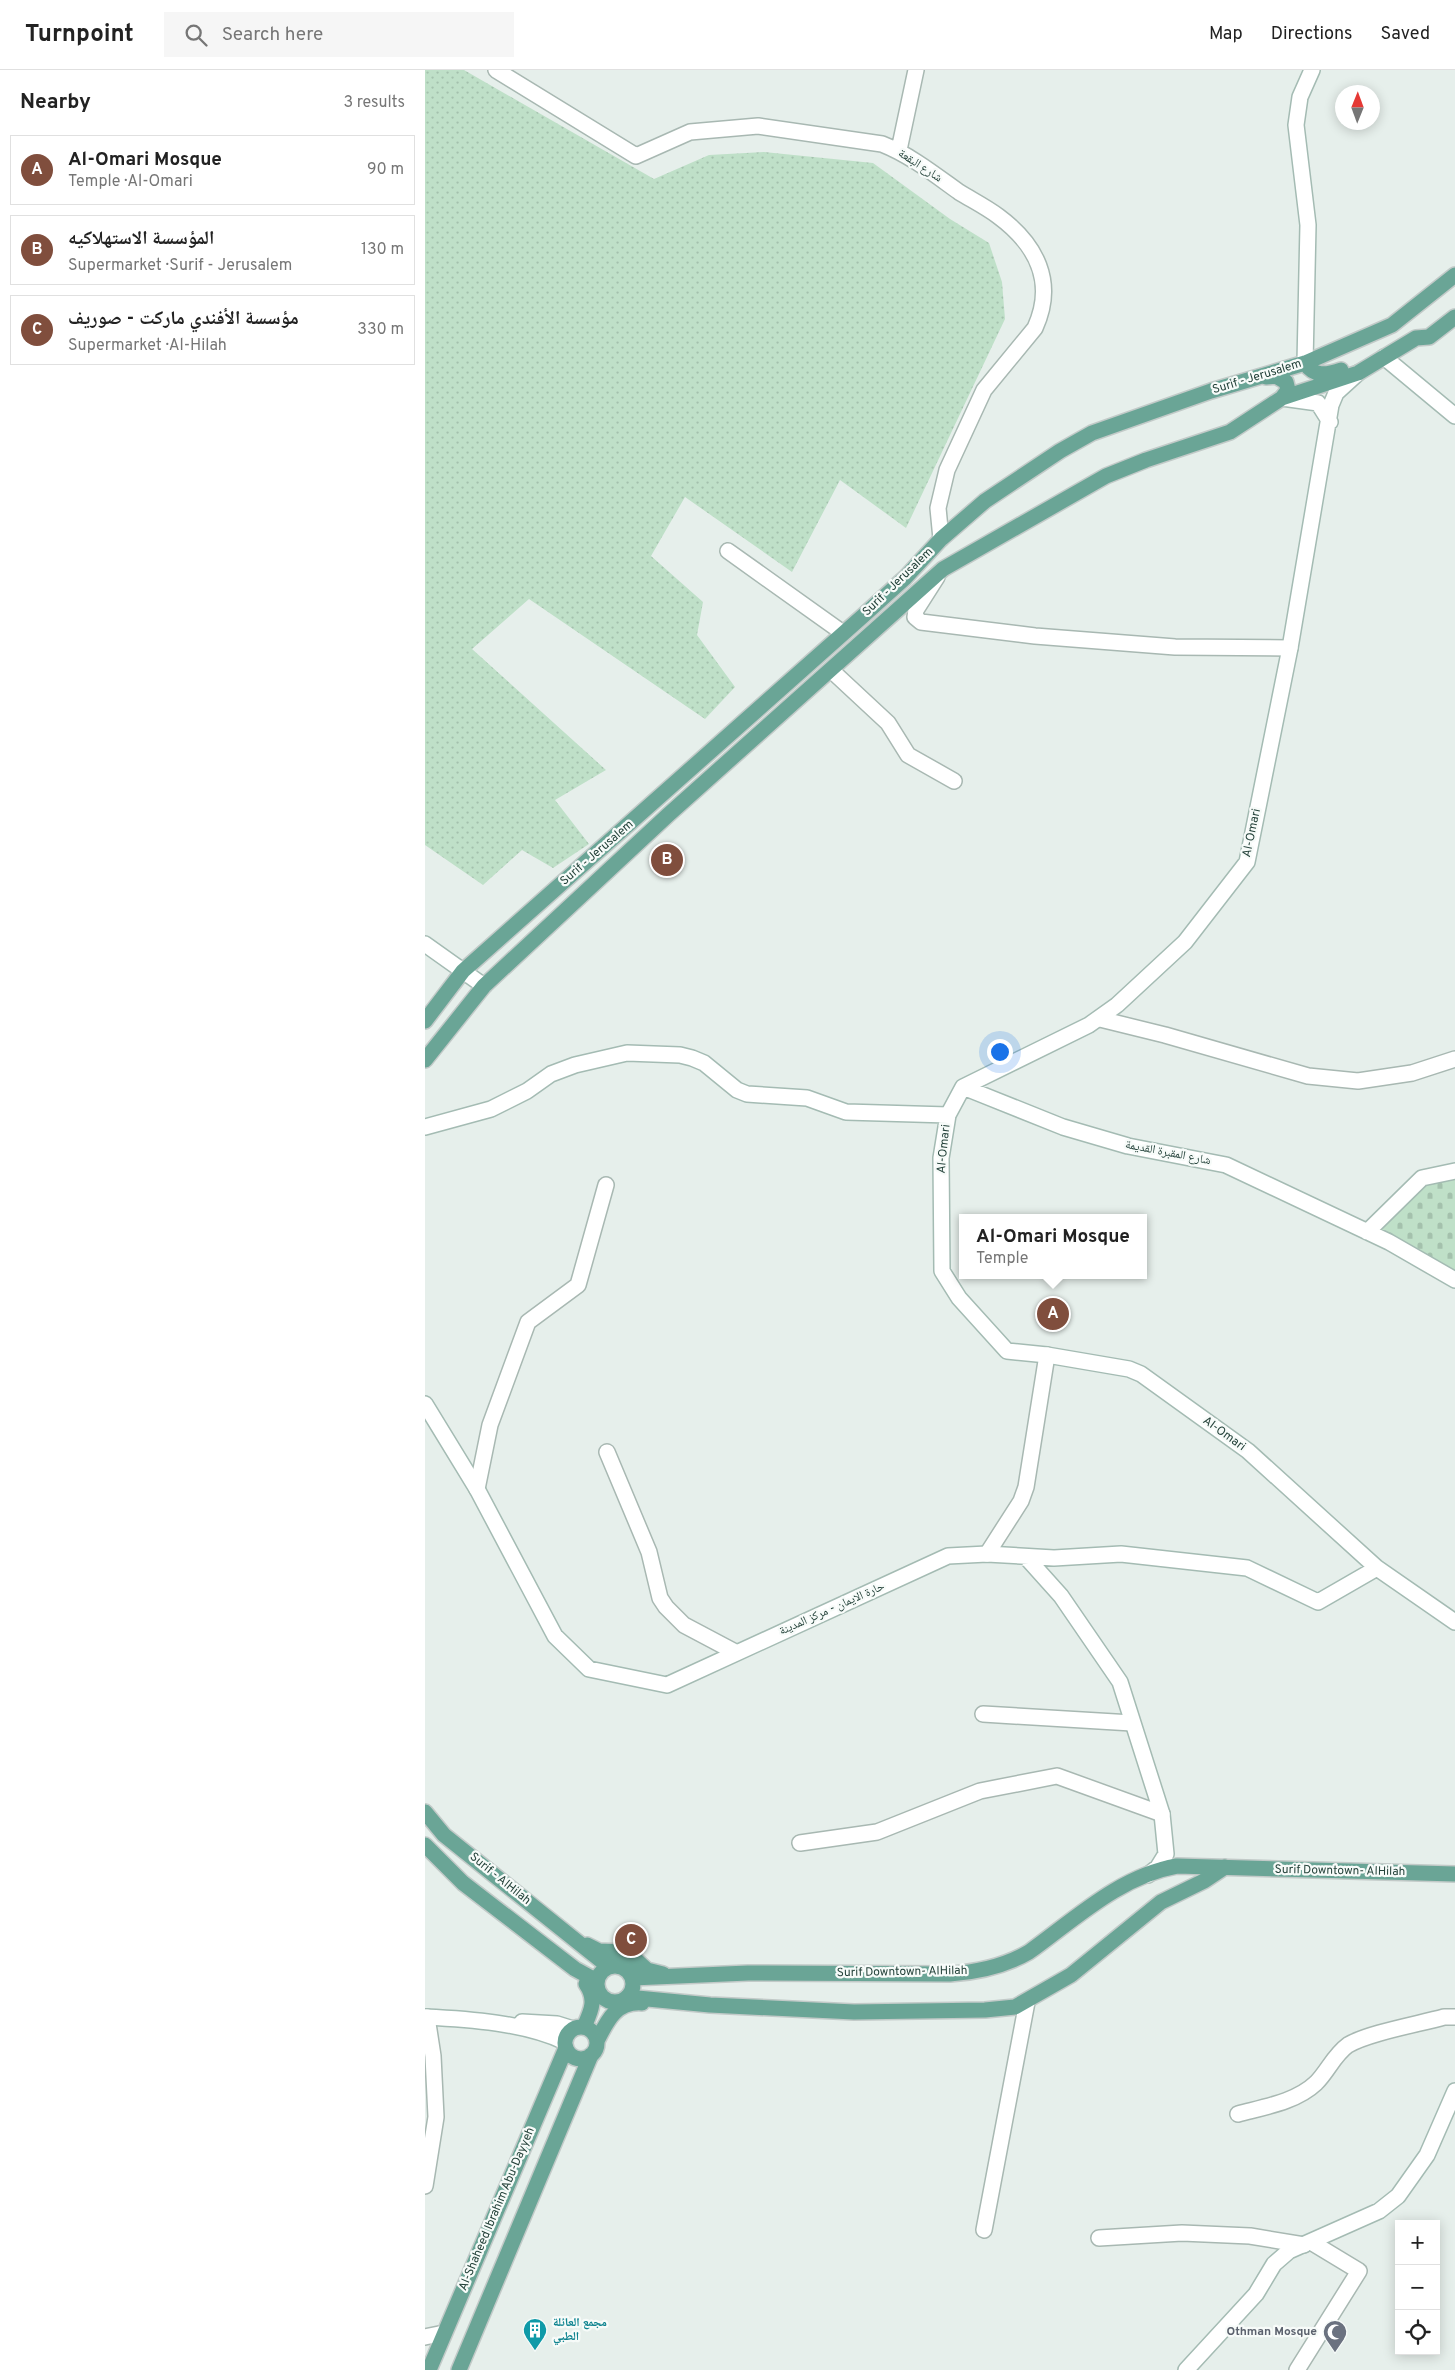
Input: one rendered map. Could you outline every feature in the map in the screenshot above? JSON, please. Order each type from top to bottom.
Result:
[{"type":"main road","name":"Surif - Jerusalem","points":[[425,1021],[463,971],[843,634],[905,578],[940,540],[985,500],[1060,451],[1093,433],[1254,377],[1305,363],[1392,325],[1455,275]]},
{"type":"main road","name":"Surif - Jerusalem","points":[[425,1060],[485,986],[668,815],[943,569],[1106,476],[1146,460],[1230,432],[1282,398],[1358,373],[1416,338],[1429,337],[1455,317]]},
{"type":"main road","points":[[1305,363],[1311,371],[1328,374],[1363,362],[1416,338]]},
{"type":"main road","points":[[1282,398],[1302,385],[1305,376],[1305,363]]},
{"type":"main road","points":[[1254,377],[1277,376],[1284,380],[1288,390],[1282,398]]},
{"type":"main road","points":[[940,540],[938,552],[944,557],[954,557],[971,552]]},
{"type":"main road","name":"Surif - AlHilah","points":[[425,1812],[444,1835],[609,1967]]},
{"type":"main road","name":"Surif - AlHilah","points":[[425,1845],[463,1883],[575,1969]]},
{"type":"main road","name":"Surif Downtown- AlHilah","points":[[632,1978],[776,1973],[950,1974],[981,1971],[1015,1960],[1116,1889],[1147,1875],[1177,1866],[1455,1874]]},
{"type":"main road","points":[[627,1997],[710,2005],[854,2012],[985,2010],[1015,2007],[1027,2002],[1071,1975],[1161,1902],[1204,1881],[1225,1867]]},
{"type":"main road","points":[[579,1942],[599,1951],[623,1952],[633,1957],[647,1970],[669,1976]]},
{"type":"main road","points":[[609,1967],[622,1967],[627,1970],[632,1978],[633,1986],[627,1997],[618,2002],[606,1999],[598,1990],[597,1981],[601,1972],[609,1967]]},
{"type":"main road","points":[[575,1969],[597,1981]]},
{"type":"main road","points":[[565,2045],[577,2058],[587,2058],[593,1996],[575,1969]]},
{"type":"main road","points":[[459,2370],[588,2035],[606,1999]]},
{"type":"main road","points":[[588,2035],[614,2011],[627,2004],[640,2002],[683,2009],[702,2008],[710,2005]]},
{"type":"main road","name":"Al-Shaheed Ibrahim Abu-Dayyeh","points":[[429,2370],[565,2045],[566,2037],[588,2035]]},
{"type":"street","name":"شارع البقعة","points":[[496,70],[636,156],[690,132],[758,126],[882,144],[899,150],[1011,226],[1035,255],[1043,280],[1043,306],[1035,328],[984,390],[947,470],[938,508],[940,540]]},
{"type":"street","points":[[899,150],[917,70]]},
{"type":"street","points":[[1305,363],[1308,225],[1296,125],[1300,97],[1312,70]]},
{"type":"street","points":[[1384,357],[1455,416]]},
{"type":"street","name":"Al-Omari","points":[[1358,373],[1335,394],[1331,405],[1290,648],[1247,862],[1185,942],[1100,1019],[963,1087],[948,1115],[941,1158],[942,1271],[959,1298],[1007,1351],[1047,1355],[1129,1369],[1141,1374],[1248,1451],[1377,1568],[1455,1622]]},
{"type":"street","points":[[1282,398],[1318,403],[1329,422]]},
{"type":"street","points":[[728,551],[843,634]]},
{"type":"street","points":[[943,569],[916,610],[915,617],[921,622],[1035,636],[1175,647],[1290,648]]},
{"type":"street","points":[[831,670],[888,723],[908,755],[954,781]]},
{"type":"street","points":[[425,944],[485,986]]},
{"type":"street","points":[[1100,1019],[1165,1035],[1308,1076],[1358,1081],[1412,1073],[1455,1059]]},
{"type":"street","points":[[425,1127],[491,1109],[527,1091],[551,1074],[575,1065],[627,1053],[680,1055],[692,1058],[704,1063],[737,1090],[747,1094],[807,1098],[846,1112],[948,1115]]},
{"type":"street","name":"شارع المقبرة القديمة","points":[[963,1087],[1063,1128],[1128,1146],[1226,1165],[1367,1232],[1455,1280]]},
{"type":"street","points":[[1367,1232],[1422,1178],[1455,1171]]},
{"type":"street","points":[[477,1490],[489,1425],[528,1322],[578,1285],[606,1185]]},
{"type":"street","points":[[987,1554],[1021,1501],[1026,1487],[1047,1355]]},
{"type":"street","name":"حارة الايمان - مركز المدينة","points":[[425,1404],[477,1490],[555,1636],[589,1669],[667,1685],[735,1652],[948,1556],[987,1554],[1054,1558],[1121,1554],[1247,1568],[1318,1602],[1377,1568]]},
{"type":"street","points":[[607,1452],[649,1552],[660,1598],[684,1625],[735,1652]]},
{"type":"street","points":[[1027,1556],[1061,1596],[1120,1682],[1162,1814],[1165,1854],[1158,1867],[1147,1875]]},
{"type":"street","points":[[983,1714],[1132,1723]]},
{"type":"street","points":[[800,1843],[877,1832],[979,1791],[1057,1776],[1162,1814]]},
{"type":"street","points":[[984,2230],[1027,2002]]},
{"type":"street","points":[[425,2186],[436,2116],[433,2056],[426,2017],[493,2024],[549,2034],[565,2045]]},
{"type":"street","points":[[1238,2114],[1289,2099],[1307,2090],[1316,2082],[1339,2052],[1357,2040],[1444,2017],[1455,2017]]},
{"type":"street","points":[[493,2024],[541,2022],[557,2024],[588,2035]]},
{"type":"street","points":[[1186,2370],[1256,2294],[1281,2257],[1289,2251],[1379,2211],[1392,2202],[1427,2155],[1455,2091]]},
{"type":"street","points":[[1099,2238],[1182,2233],[1250,2236],[1307,2244],[1359,2271],[1297,2370]]},
{"type":"street","points":[[425,2337],[444,2333]]},
{"type":"green space","points":[[425,70],[464,70],[654,179],[709,155],[764,152],[873,163],[950,219],[989,243],[1002,282],[1005,319],[906,528],[840,480],[792,572],[685,497],[651,556],[703,602],[697,635],[735,687],[705,719],[529,599],[472,649],[606,770],[555,800],[589,844],[553,868],[522,850],[483,885],[425,845]]},
{"type":"green space","points":[[1455,1178],[1455,1279],[1369,1239],[1424,1184]]},
{"type":"place","name":"المؤسسة الاستهلاكيه","points":[[667,860]]},
{"type":"place","name":"Al-Omari Mosque","points":[[1053,1314]]},
{"type":"place","name":"مؤسسة الأفندي ماركت - صوريف","points":[[631,1940]]},
{"type":"place","name":"مجمع العائلة الطبي","points":[[535,2351]]},
{"type":"place","name":"Othman Mosque","points":[[1335,2353]]}]
